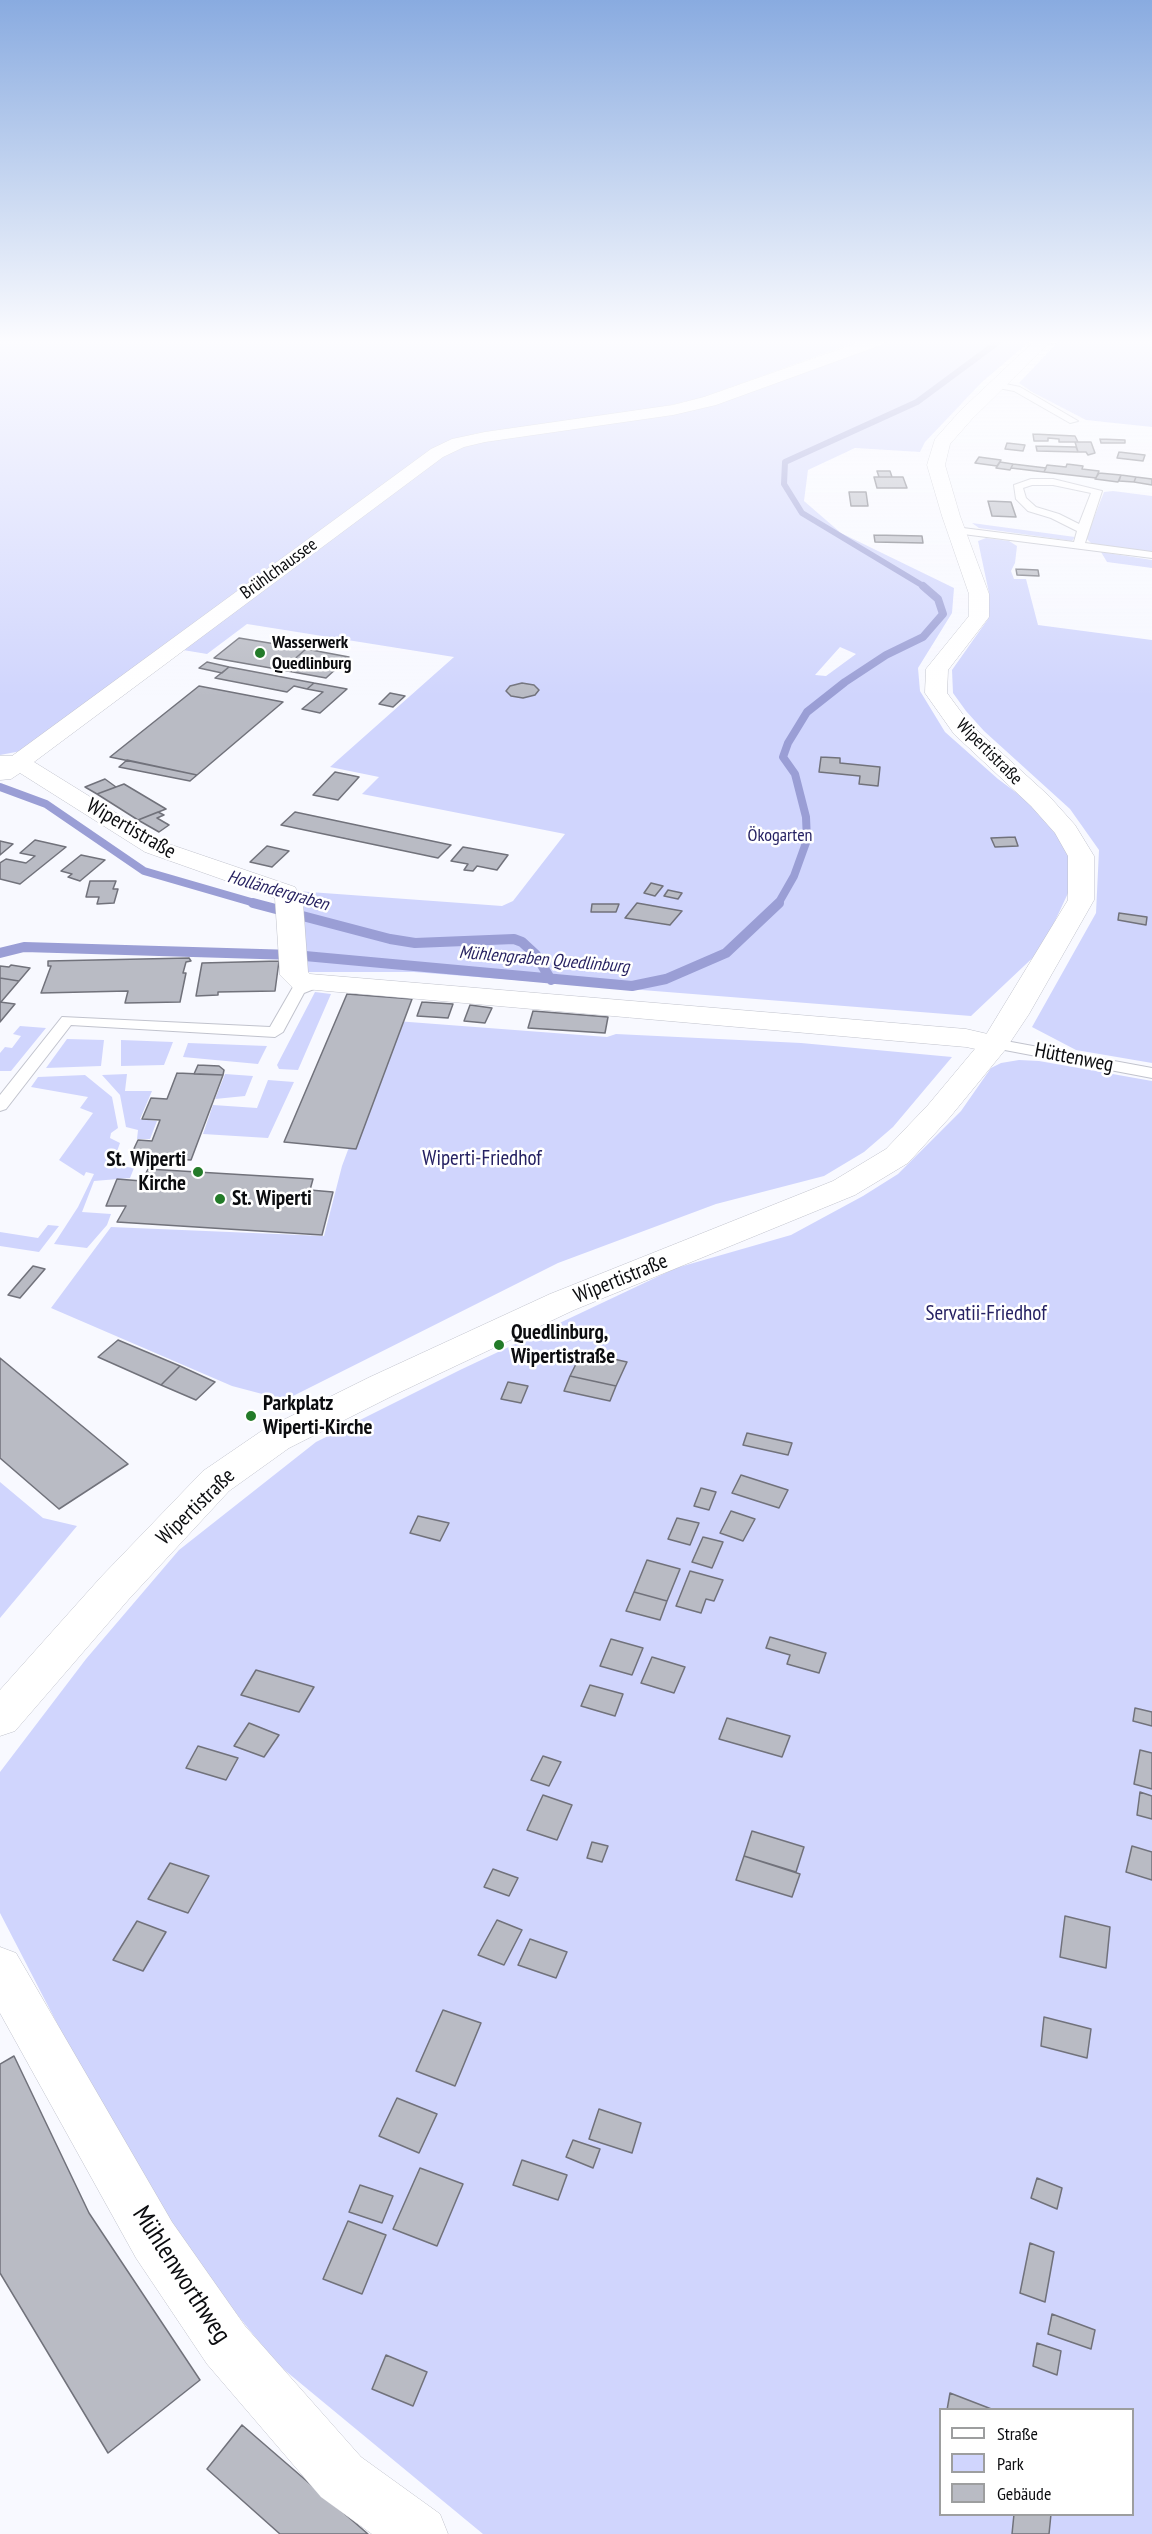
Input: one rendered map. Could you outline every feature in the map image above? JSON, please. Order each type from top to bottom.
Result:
[{"type":"street","name":"Brühlchaussee","points":[[6,768],[427,460]]},
{"type":"street","name":"Wipertistraße","points":[[0,1719],[115,1588],[216,1481],[276,1439],[382,1386],[562,1302],[844,1188],[897,1156],[995,1044],[1050,956],[1081,900],[1081,856],[1066,830],[1040,801],[962,729],[936,693],[937,669],[979,617],[979,594],[955,530],[936,465],[937,460]]},
{"type":"street","name":"Wipertistraße","points":[[6,768],[46,779],[154,847],[286,893],[290,903],[292,962],[295,978],[314,984]]},
{"type":"street","points":[[314,984],[966,1038],[995,1044]]},
{"type":"street","name":"Mühlenworthweg","points":[[0,1968],[154,2240],[226,2345],[341,2477],[420,2534]]},
{"type":"lane","points":[[1079,545],[1082,530],[1097,491],[1053,482],[1031,482],[1018,487],[1022,499],[1032,508],[1055,516],[1082,530]]},
{"type":"lane","points":[[955,530],[1152,555]]},
{"type":"lane","points":[[0,1106],[67,1020],[275,1032],[298,990],[314,984]]},
{"type":"lane","name":"Hüttenweg","points":[[995,1044],[1152,1073]]},
{"type":"green space","points":[[0,460],[422,460],[21,751],[0,755]]},
{"type":"green space","name":"Ökogarten","points":[[433,460],[829,460],[808,470],[804,501],[841,533],[954,588],[952,613],[918,668],[920,691],[945,732],[998,779],[1025,799],[1052,826],[1069,855],[1069,891],[1042,949],[971,1016],[414,972],[306,972],[296,891],[502,906],[513,901],[565,834],[362,794],[379,777],[330,767],[454,657],[247,624],[207,654],[183,650]],"holes":[[[840,647],[856,654],[826,676],[815,675]]]},
{"type":"green space","points":[[1104,492],[1152,496],[1152,552],[1092,544],[1086,538]]},
{"type":"green space","points":[[972,523],[1075,537],[1072,541],[979,528]]},
{"type":"green space","points":[[986,538],[1009,541],[1017,546],[1015,563],[1011,571],[1014,579],[1026,579],[1038,625],[1152,640],[1152,1063],[1076,1050],[1032,1027],[1096,913],[1099,850],[1070,809],[984,731],[953,693],[952,670],[988,619],[989,593],[978,541]]},
{"type":"green space","points":[[1101,552],[1152,560],[1152,568],[1107,562]]},
{"type":"green space","points":[[315,992],[331,994],[298,1070],[279,1069],[277,1065]]},
{"type":"green space","name":"Wiperti-Friedhof","points":[[396,1021],[607,1037],[616,1034],[801,1043],[952,1057],[893,1127],[864,1152],[824,1176],[716,1204],[558,1263],[285,1400],[232,1386],[51,1308],[111,1227],[324,1236],[342,1166]]},
{"type":"green space","points":[[20,1026],[46,1028],[11,1071],[0,1071],[0,1053],[5,1047],[12,1048],[21,1036],[13,1034]]},
{"type":"green space","points":[[67,1039],[104,1040],[101,1066],[46,1068]]},
{"type":"green space","points":[[121,1040],[173,1042],[164,1065],[121,1066]]},
{"type":"green space","points":[[188,1043],[267,1046],[258,1064],[183,1057]]},
{"type":"green space","name":"Servatii-Friedhof","points":[[1019,1060],[1039,1061],[1152,1081],[1152,2534],[483,2534],[276,2363],[154,2211],[0,1913],[0,1772],[86,1659],[179,1550],[316,1442],[460,1370],[676,1268],[791,1235],[863,1196],[898,1174],[961,1111],[991,1068],[1001,1063]]},
{"type":"green space","points":[[127,1074],[125,1091],[152,1091],[140,1119],[157,1121],[150,1139],[137,1139],[138,1130],[126,1127],[120,1095],[102,1075]]},
{"type":"green space","points":[[225,1074],[253,1076],[245,1096],[215,1099]]},
{"type":"green space","points":[[85,1075],[112,1097],[118,1128],[111,1133],[110,1138],[120,1143],[112,1165],[134,1168],[130,1178],[94,1181],[82,1212],[111,1214],[107,1225],[87,1248],[54,1244],[78,1207],[94,1174],[86,1172],[84,1176],[59,1160],[93,1113],[80,1108],[88,1097],[31,1087],[38,1077]]},
{"type":"green space","points":[[268,1080],[294,1082],[268,1138],[203,1134],[213,1105],[257,1108]]},
{"type":"green space","points":[[48,1225],[59,1226],[39,1252],[0,1246],[0,1232],[38,1238]]},
{"type":"green space","points":[[0,1482],[43,1518],[77,1526],[0,1618]]},
{"type":"building","points":[[977,460],[1001,460],[997,466],[975,463]]},
{"type":"building","points":[[1000,462],[1013,464],[1010,470],[996,468]]},
{"type":"building","points":[[1013,464],[1046,468],[1044,472],[1011,468]]},
{"type":"building","points":[[1067,464],[1099,471],[1096,478],[1044,472],[1047,465],[1066,467]]},
{"type":"building","points":[[877,471],[890,471],[892,477],[879,477]]},
{"type":"building","points":[[1099,473],[1121,475],[1118,482],[1095,479]]},
{"type":"building","points":[[1121,475],[1136,477],[1134,482],[1119,481]]},
{"type":"building","points":[[874,477],[903,477],[907,488],[877,488]]},
{"type":"building","points":[[1136,477],[1152,479],[1152,485],[1134,482]]},
{"type":"building","points":[[849,492],[866,492],[868,506],[851,506]]},
{"type":"building","points":[[988,501],[1011,502],[1016,517],[992,516]]},
{"type":"building","points":[[874,535],[922,536],[923,543],[875,542]]},
{"type":"building","points":[[1016,569],[1038,570],[1039,576],[1017,575]]},
{"type":"building","name":"Wasserwerk Quedlinburg","points":[[239,638],[306,649],[282,670],[214,658]]},
{"type":"building","name":"Wasserwerk Quedlinburg","points":[[306,649],[349,657],[326,678],[282,670]]},
{"type":"building","points":[[207,662],[229,667],[222,673],[199,668]]},
{"type":"building","points":[[229,667],[314,683],[307,689],[294,686],[287,692],[215,678]]},
{"type":"building","points":[[314,683],[347,689],[320,713],[302,709],[323,692],[307,689]]},
{"type":"building","points":[[522,683],[534,685],[539,690],[535,695],[523,698],[511,696],[506,691],[510,686]]},
{"type":"building","points":[[199,686],[283,702],[197,775],[110,757]]},
{"type":"building","points":[[390,693],[405,696],[393,707],[379,704]]},
{"type":"building","points":[[821,757],[840,758],[840,763],[880,767],[878,786],[859,784],[860,776],[819,772]]},
{"type":"building","points":[[127,760],[197,775],[190,781],[119,767]]},
{"type":"building","points":[[335,772],[359,777],[338,800],[313,795]]},
{"type":"building","points":[[105,779],[116,787],[97,794],[85,787]]},
{"type":"building","points":[[124,784],[166,809],[138,820],[97,794]]},
{"type":"building","points":[[158,812],[164,815],[157,818],[169,825],[159,832],[138,820]]},
{"type":"building","points":[[295,812],[451,845],[438,858],[281,825]]},
{"type":"building","points":[[1015,837],[1018,846],[995,847],[991,838]]},
{"type":"building","points":[[35,840],[66,847],[20,884],[0,879],[0,863],[6,859],[26,863],[35,856],[20,853]]},
{"type":"building","points":[[0,841],[13,844],[0,855]]},
{"type":"building","points":[[267,846],[289,851],[272,867],[250,862]]},
{"type":"building","points":[[463,847],[508,855],[497,870],[477,866],[473,871],[464,870],[468,864],[451,861]]},
{"type":"building","points":[[81,855],[105,860],[80,881],[68,877],[72,874],[61,871]]},
{"type":"building","points":[[90,881],[116,881],[113,889],[118,889],[114,903],[97,904],[99,897],[86,897]]},
{"type":"building","points":[[651,883],[663,886],[655,896],[644,893]]},
{"type":"building","points":[[668,890],[682,893],[678,899],[664,896]]},
{"type":"building","points":[[637,903],[682,911],[670,925],[625,918]]},
{"type":"building","points":[[592,904],[619,904],[616,912],[591,912]]},
{"type":"building","points":[[1119,913],[1147,917],[1146,925],[1118,920]]},
{"type":"building","points":[[189,958],[191,961],[186,962],[183,973],[186,973],[180,1002],[125,1003],[128,991],[41,993],[51,966],[48,966],[48,961]]},
{"type":"building","points":[[279,961],[275,991],[218,992],[218,995],[196,996],[202,963]]},
{"type":"building","points":[[11,965],[30,968],[19,981],[0,978],[0,966],[9,967]]},
{"type":"building","points":[[0,978],[19,981],[1,1002],[0,1002]]},
{"type":"building","points":[[347,994],[412,999],[356,1149],[284,1142]]},
{"type":"building","points":[[0,1002],[15,1004],[0,1022]]},
{"type":"building","points":[[422,1002],[453,1004],[448,1018],[417,1016]]},
{"type":"building","points":[[470,1005],[492,1008],[485,1023],[464,1021]]},
{"type":"building","points":[[533,1011],[608,1017],[605,1033],[528,1028]]},
{"type":"building","points":[[198,1065],[219,1066],[224,1070],[223,1075],[194,1074]]},
{"type":"building","points":[[177,1073],[223,1075],[191,1160],[130,1157],[138,1140],[152,1141],[160,1120],[142,1119],[151,1098],[167,1099]]},
{"type":"building","name":"St. Wiperti","points":[[148,1169],[313,1179],[310,1190],[333,1192],[322,1235],[117,1222],[126,1206],[106,1206],[117,1179],[142,1181]]},
{"type":"building","points":[[33,1266],[45,1269],[20,1298],[8,1295]]},
{"type":"building","points":[[118,1340],[180,1366],[161,1385],[98,1357]]},
{"type":"building","points":[[582,1352],[627,1362],[616,1386],[570,1376]]},
{"type":"building","points":[[0,1358],[128,1464],[59,1509],[0,1458]]},
{"type":"building","points":[[180,1366],[215,1382],[196,1400],[161,1385]]},
{"type":"building","points":[[570,1376],[616,1386],[610,1401],[564,1391]]},
{"type":"building","points":[[508,1382],[528,1386],[521,1403],[501,1399]]},
{"type":"building","points":[[747,1433],[792,1443],[788,1455],[743,1445]]},
{"type":"building","points":[[741,1475],[788,1490],[779,1508],[732,1493]]},
{"type":"building","points":[[701,1488],[716,1492],[709,1510],[694,1506]]},
{"type":"building","points":[[731,1511],[755,1519],[743,1541],[720,1533]]},
{"type":"building","points":[[418,1516],[449,1523],[440,1541],[410,1533]]},
{"type":"building","points":[[677,1518],[699,1523],[690,1545],[668,1539]]},
{"type":"building","points":[[703,1537],[723,1542],[712,1568],[692,1562]]},
{"type":"building","points":[[647,1560],[680,1569],[667,1601],[634,1592]]},
{"type":"building","points":[[690,1571],[723,1580],[714,1601],[706,1599],[701,1613],[676,1606]]},
{"type":"building","points":[[634,1592],[667,1601],[660,1620],[626,1611]]},
{"type":"building","points":[[770,1637],[826,1653],[819,1673],[787,1664],[790,1655],[766,1648]]},
{"type":"building","points":[[611,1639],[643,1648],[632,1675],[600,1666]]},
{"type":"building","points":[[652,1657],[685,1667],[674,1693],[641,1683]]},
{"type":"building","points":[[256,1670],[314,1687],[299,1712],[241,1695]]},
{"type":"building","points":[[590,1685],[623,1694],[615,1716],[581,1706]]},
{"type":"building","points":[[1135,1708],[1152,1712],[1152,1726],[1133,1721]]},
{"type":"building","points":[[727,1718],[790,1736],[782,1757],[719,1739]]},
{"type":"building","points":[[249,1723],[279,1735],[264,1757],[234,1746]]},
{"type":"building","points":[[198,1746],[238,1758],[226,1780],[186,1768]]},
{"type":"building","points":[[1140,1750],[1152,1753],[1152,1789],[1134,1784]]},
{"type":"building","points":[[543,1756],[561,1762],[549,1786],[531,1780]]},
{"type":"building","points":[[1140,1792],[1152,1796],[1152,1819],[1137,1815]]},
{"type":"building","points":[[543,1795],[572,1805],[557,1840],[527,1830]]},
{"type":"building","points":[[752,1831],[804,1847],[796,1872],[744,1856]]},
{"type":"building","points":[[592,1842],[608,1846],[602,1862],[587,1858]]},
{"type":"building","points":[[1132,1846],[1152,1852],[1152,1880],[1126,1872]]},
{"type":"building","points":[[744,1856],[800,1874],[792,1897],[736,1880]]},
{"type":"building","points":[[170,1863],[209,1876],[188,1913],[148,1899]]},
{"type":"building","points":[[493,1869],[518,1878],[509,1896],[484,1887]]},
{"type":"building","points":[[1065,1916],[1110,1927],[1106,1968],[1060,1957]]},
{"type":"building","points":[[497,1920],[522,1930],[504,1965],[478,1955]]},
{"type":"building","points":[[137,1921],[166,1932],[143,1971],[113,1960]]},
{"type":"building","points":[[530,1939],[567,1952],[556,1978],[518,1965]]},
{"type":"building","points":[[443,2010],[481,2023],[455,2086],[416,2071]]},
{"type":"building","points":[[1044,2017],[1091,2029],[1087,2058],[1041,2046]]},
{"type":"building","points":[[14,2056],[89,2213],[200,2380],[108,2453],[0,2273],[0,2064]]},
{"type":"building","points":[[397,2098],[437,2114],[419,2153],[379,2136]]},
{"type":"building","points":[[599,2109],[641,2123],[632,2153],[589,2139]]},
{"type":"building","points":[[573,2140],[600,2149],[593,2168],[566,2157]]},
{"type":"building","points":[[522,2160],[567,2175],[558,2200],[513,2185]]},
{"type":"building","points":[[420,2168],[463,2184],[437,2246],[393,2229]]},
{"type":"building","points":[[1037,2178],[1062,2188],[1057,2209],[1031,2198]]},
{"type":"building","points":[[360,2185],[393,2196],[382,2223],[349,2212]]},
{"type":"building","points":[[348,2221],[386,2235],[362,2294],[323,2279]]},
{"type":"building","points":[[1030,2243],[1054,2252],[1045,2302],[1020,2293]]},
{"type":"building","points":[[1052,2314],[1095,2330],[1091,2349],[1048,2334]]},
{"type":"building","points":[[1037,2343],[1061,2351],[1057,2375],[1033,2366]]},
{"type":"building","points":[[386,2355],[427,2372],[413,2406],[372,2389]]},
{"type":"building","points":[[950,2393],[989,2408],[947,2408]]},
{"type":"building","points":[[242,2425],[368,2534],[280,2534],[207,2469]]},
{"type":"building","points":[[1014,2516],[1051,2516],[1049,2534],[1012,2534]]},
{"type":"waterway","name":"Mühlengraben Quedlinburg","points":[[789,460],[785,462],[784,484],[802,513],[925,587]]},
{"type":"waterway","name":"Mühlengraben Quedlinburg","points":[[778,904],[794,876],[807,840],[806,817],[795,774],[783,757],[788,743],[807,712],[845,682],[886,655],[923,637],[943,614],[938,599],[923,586]]},
{"type":"waterway","name":"Holländergraben","points":[[0,787],[46,804],[144,871],[258,904]]},
{"type":"waterway","name":"Holländergraben","points":[[253,903],[390,939],[415,943],[514,939],[522,942],[536,955],[550,978]]},
{"type":"waterway","name":"Mühlengraben Quedlinburg","points":[[550,978],[632,986],[666,979],[726,953],[778,904]]},
{"type":"waterway","name":"Mühlengraben Quedlinburg","points":[[0,953],[24,947],[294,955],[550,978]]},
{"type":"place","name":"Wasserwerk Quedlinburg","points":[[260,653]]},
{"type":"place","name":"St. Wiperti Kirche","points":[[198,1172]]},
{"type":"place","name":"St. Wiperti","points":[[220,1199]]},
{"type":"place","name":"Quedlinburg, Wipertistraße","points":[[499,1345]]},
{"type":"place","name":"Parkplatz Wiperti-Kirche","points":[[251,1416]]}]
